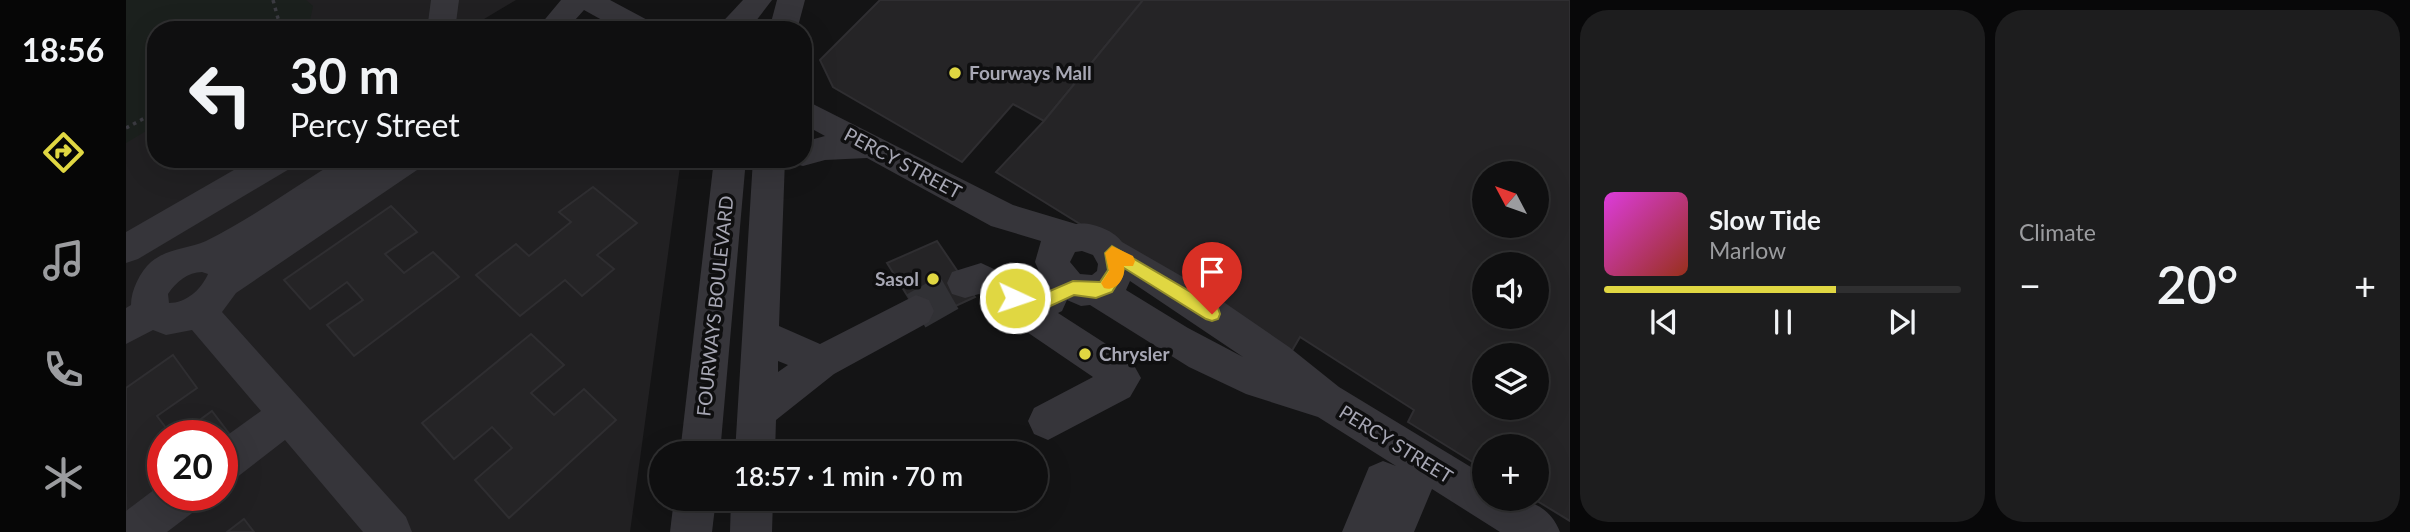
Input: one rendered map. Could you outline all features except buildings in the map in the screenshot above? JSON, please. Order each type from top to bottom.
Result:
[{"type":"street","points":[[443,21],[445,0]]},
{"type":"street","points":[[558,21],[577,0]]},
{"type":"street","points":[[588,0],[624,21]]},
{"type":"street","points":[[741,21],[759,0]]},
{"type":"street","points":[[753,21],[759,0]]},
{"type":"street","points":[[785,21],[791,0]]},
{"type":"street","name":"PERCY STREET","points":[[812,115],[1003,216],[1089,275],[1149,273],[1233,327],[1294,372],[1325,400],[1538,532]]},
{"type":"street","points":[[812,152],[825,148],[870,146]]},
{"type":"street","points":[[126,249],[265,168]]},
{"type":"street","points":[[139,320],[159,317],[171,319],[198,311],[211,303],[216,270],[354,168]]},
{"type":"street","points":[[139,320],[148,303],[149,293],[162,274],[184,260],[216,270],[390,168]]},
{"type":"street","name":"FOURWAYS BOULEVARD","points":[[700,441],[729,168]]},
{"type":"street","points":[[756,441],[761,335],[776,168]]},
{"type":"street","points":[[1003,216],[1043,209],[1050,205]]},
{"type":"street","name":"PERCY STREET","points":[[1003,216],[1073,237],[1056,246],[1132,314],[1209,358],[1283,391],[1325,400]]},
{"type":"street","points":[[965,283],[985,279],[1015,298],[1027,302],[1056,298],[1089,275],[1226,346]]},
{"type":"street","points":[[1027,302],[1037,319],[1118,372],[1122,378],[1116,384],[1048,421]]},
{"type":"street","points":[[198,311],[391,532]]},
{"type":"street","points":[[757,411],[821,362],[916,311]]},
{"type":"street","points":[[761,335],[821,362]]},
{"type":"street","points":[[238,452],[289,413]]},
{"type":"street","points":[[1381,525],[1423,463]]},
{"type":"street","points":[[1381,525],[1382,481]]},
{"type":"street","points":[[133,532],[160,511]]},
{"type":"street","points":[[691,532],[694,511]]},
{"type":"street","points":[[751,532],[752,511]]},
{"type":"path","points":[[273,0],[273,9],[279,21]]},
{"type":"path","points":[[126,128],[147,117]]},
{"type":"shaded area","points":[[126,0],[516,0],[481,21],[147,21],[147,168],[680,168],[630,532],[126,532]]},
{"type":"shaded area","points":[[126,0],[306,0],[313,6],[310,21],[147,21],[147,130],[126,143]]},
{"type":"tunnel","points":[[916,311],[965,283]]},
{"type":"slow traffic","points":[[1110,283],[1117,271],[1112,253],[1127,261]]},
{"type":"place","name":"Fourways Mall","points":[[955,73]]},
{"type":"place","name":"Sasol","points":[[933,279]]},
{"type":"place","name":"Chrysler","points":[[1085,354]]},
{"type":"route","points":[[1015,298],[1027,302],[1044,302],[1073,288],[1084,291],[1106,287],[1117,271],[1112,253],[1149,273],[1212,314]]}]
